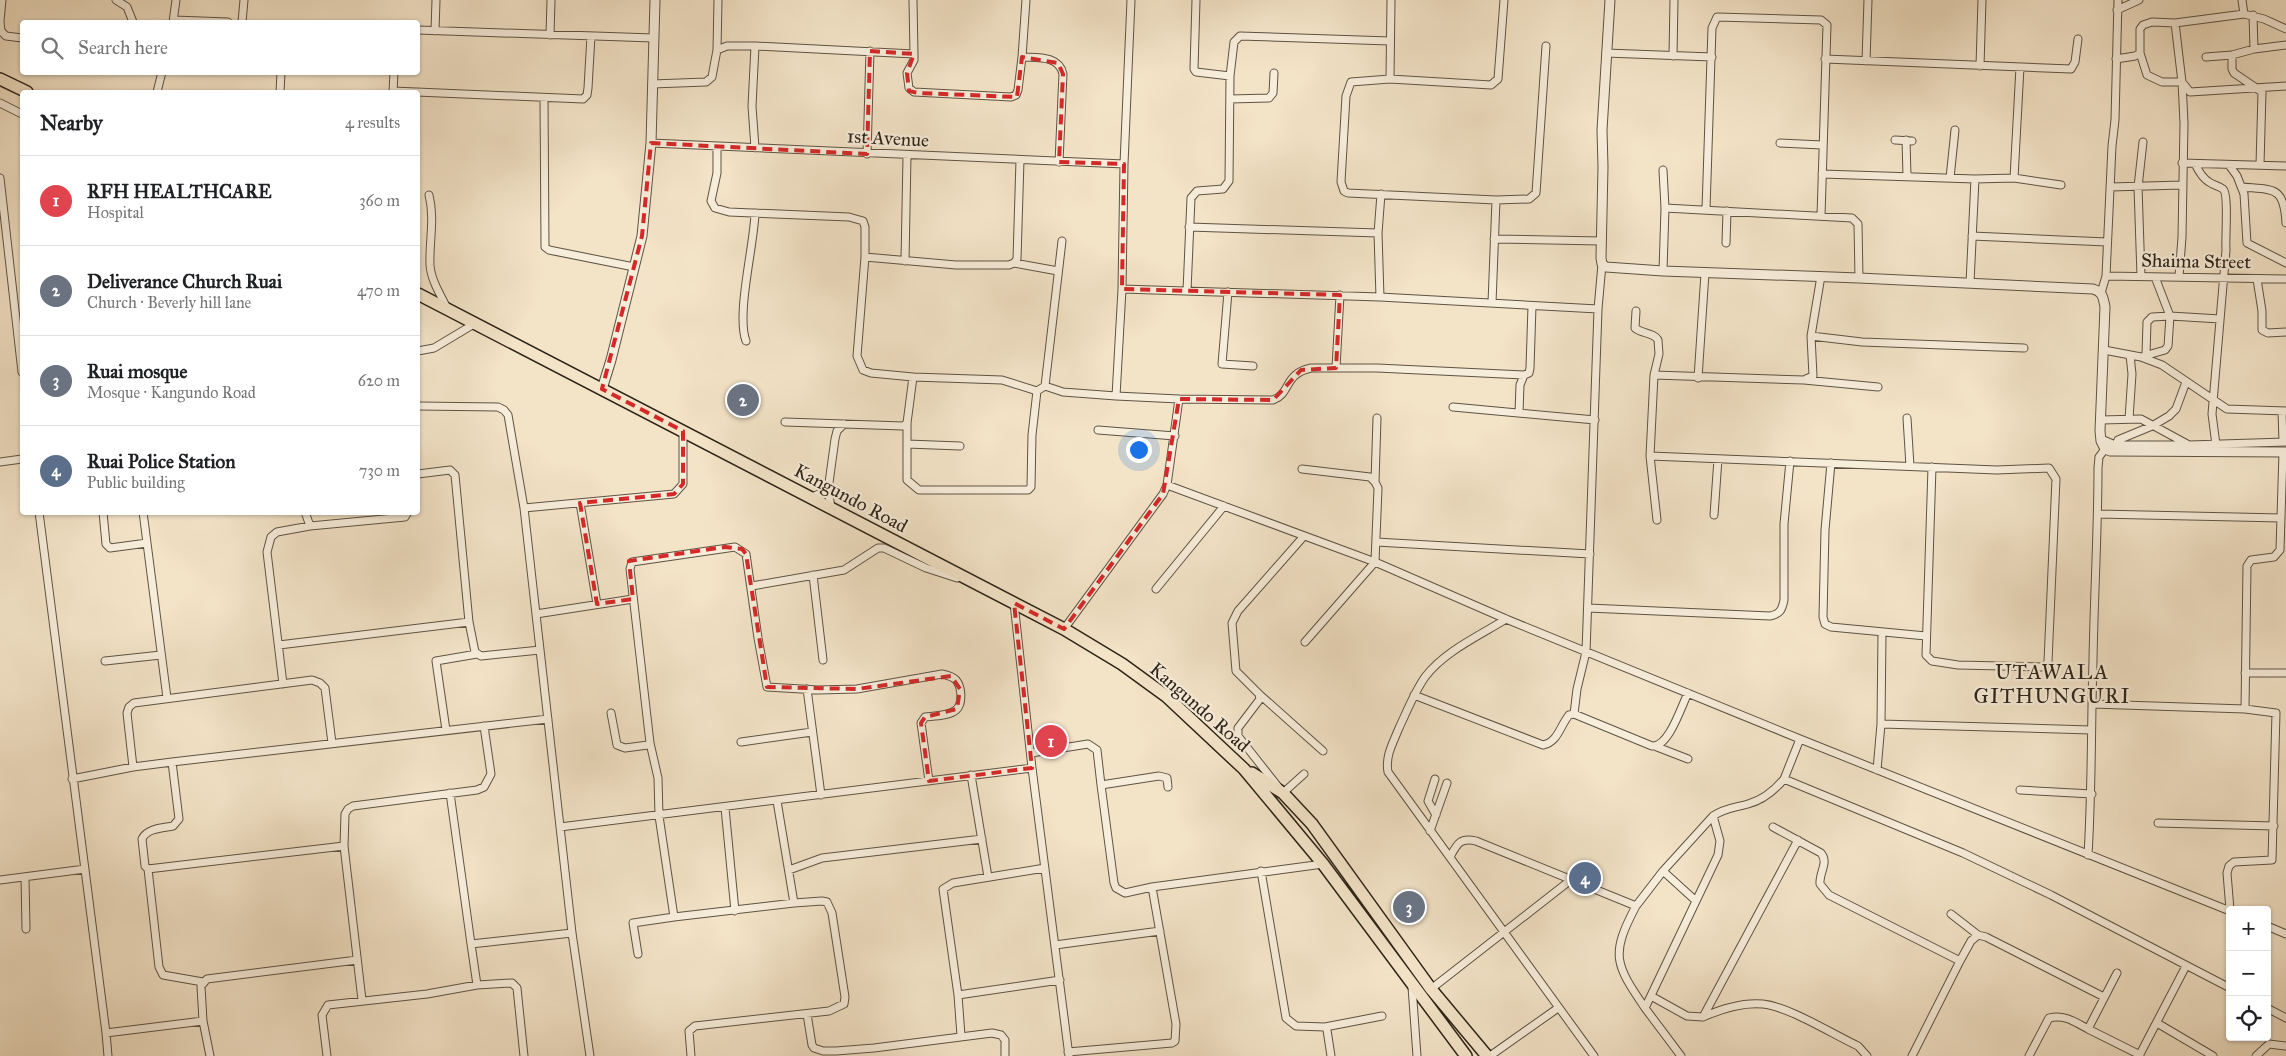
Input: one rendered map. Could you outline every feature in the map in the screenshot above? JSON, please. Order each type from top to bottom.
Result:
[{"type":"highway","points":[[0,78],[23,90]]},
{"type":"highway","name":"Kangundo Road","points":[[420,295],[1064,629],[1122,664],[1166,696],[1244,768],[1323,864],[1466,1056]]},
{"type":"highway","name":"Kangundo Road","points":[[1244,768],[1283,793],[1312,824],[1431,989],[1488,1056]]},
{"type":"highway","points":[[1300,836],[1304,828],[1312,824]]},
{"type":"street","points":[[2,0],[1,31],[6,36],[20,38]]},
{"type":"street","points":[[116,0],[127,7],[132,20]]},
{"type":"street","points":[[174,20],[176,0]]},
{"type":"street","points":[[242,20],[244,0]]},
{"type":"street","points":[[435,31],[436,0]]},
{"type":"street","points":[[550,35],[551,0]]},
{"type":"street","points":[[602,389],[642,236],[651,143],[655,0]]},
{"type":"street","points":[[652,84],[709,80],[715,66],[717,50],[718,0]]},
{"type":"street","points":[[914,0],[914,60],[907,73],[909,88],[914,92],[1011,97],[1016,95],[1018,90],[1026,0]]},
{"type":"street","points":[[1116,396],[1122,289],[1124,164],[1127,143],[1131,0]]},
{"type":"street","points":[[1196,0],[1194,69],[1196,72],[1230,76]]},
{"type":"street","points":[[1390,80],[1391,0]]},
{"type":"street","points":[[1504,0],[1497,82],[1491,85],[1390,80],[1354,81],[1349,86],[1346,96],[1342,188],[1348,193],[1496,200],[1529,199],[1536,193],[1546,46]]},
{"type":"street","points":[[1574,714],[1586,652],[1598,310],[1602,264],[1602,130],[1610,0]]},
{"type":"street","points":[[1673,56],[1674,0]]},
{"type":"street","points":[[1866,61],[1868,0]]},
{"type":"street","points":[[1980,66],[1982,0]]},
{"type":"street","points":[[2118,0],[2115,120],[2106,276],[2101,293],[2105,307],[2101,439],[2111,448],[2284,447]]},
{"type":"street","points":[[2117,10],[2139,0]]},
{"type":"street","points":[[2242,0],[2244,14]]},
{"type":"street","points":[[2182,82],[2162,82],[2147,75],[2140,53],[2142,26],[2152,22],[2175,23],[2244,14],[2286,29]]},
{"type":"street","points":[[2253,16],[2254,49]]},
{"type":"street","points":[[1706,209],[1712,28],[1717,17],[1821,20],[1827,25],[1821,216]]},
{"type":"street","points":[[2175,23],[2182,82],[2184,123],[2182,237],[2178,277]]},
{"type":"street","points":[[420,30],[653,38]]},
{"type":"street","points":[[420,93],[583,99],[587,95],[591,36]]},
{"type":"street","points":[[1187,291],[1191,198],[1197,190],[1222,189],[1229,182],[1230,76],[1234,42],[1240,36],[1390,41]]},
{"type":"street","points":[[1825,59],[2071,69],[2075,62],[2078,39]]},
{"type":"street","points":[[2206,56],[2232,55],[2254,49],[2286,45]]},
{"type":"street","points":[[717,50],[727,46],[756,46],[914,54]]},
{"type":"street","points":[[754,148],[752,106],[756,46]]},
{"type":"street","points":[[867,154],[870,51]]},
{"type":"street","points":[[1606,52],[1712,56]]},
{"type":"street","points":[[2116,60],[2140,53]]},
{"type":"street","points":[[2232,55],[2232,69],[2234,73],[2242,80],[2260,88],[2263,97],[2260,165]]},
{"type":"street","points":[[1022,57],[1052,60],[1062,68],[1059,162]]},
{"type":"street","points":[[2014,178],[2020,67]]},
{"type":"street","points":[[1230,99],[1269,98],[1273,93],[1274,73]]},
{"type":"street","points":[[158,90],[161,75]]},
{"type":"street","points":[[280,90],[281,75]]},
{"type":"street","points":[[393,90],[394,75]]},
{"type":"street","points":[[2182,82],[2188,91],[2195,93],[2286,86]]},
{"type":"street","points":[[544,98],[545,247],[549,250],[634,267]]},
{"type":"street","points":[[0,103],[20,113]]},
{"type":"street","points":[[1950,178],[1956,130]]},
{"type":"street","points":[[1895,140],[1909,141],[1907,176]]},
{"type":"street","points":[[2141,276],[2138,187],[2143,142]]},
{"type":"street","name":"1st Avenue","points":[[651,143],[907,156],[1124,164]]},
{"type":"street","points":[[1780,143],[1822,145]]},
{"type":"street","points":[[717,147],[717,173],[711,202],[715,208],[755,214],[858,218],[863,221],[865,228],[865,257],[857,356],[864,370],[871,374],[1002,380],[1038,391],[1046,386]]},
{"type":"street","points":[[905,261],[907,156]]},
{"type":"street","points":[[1014,263],[1017,259],[1020,160]]},
{"type":"street","points":[[2182,163],[2286,166]]},
{"type":"street","points":[[2195,164],[2207,181],[2222,188],[2227,193],[2223,279],[2213,402],[2212,429],[2216,445]]},
{"type":"street","points":[[2229,165],[2242,187],[2246,212],[2247,243],[2286,263]]},
{"type":"street","points":[[1663,170],[1665,208],[1663,271]]},
{"type":"street","points":[[1822,174],[1975,180],[2014,178],[2061,185]]},
{"type":"street","points":[[0,178],[20,335]]},
{"type":"street","points":[[1970,283],[1975,180]]},
{"type":"street","points":[[2110,187],[2182,185]]},
{"type":"street","points":[[2242,187],[2269,189],[2278,194],[2285,200],[2286,223]]},
{"type":"street","points":[[1380,297],[1378,233],[1381,194]]},
{"type":"street","points":[[429,195],[432,222],[430,264],[432,275],[449,310]]},
{"type":"street","points":[[1492,303],[1496,200]]},
{"type":"street","points":[[1665,208],[1727,210],[1765,215],[1821,216],[1855,220],[1858,224],[1859,278]]},
{"type":"street","points":[[1726,243],[1727,210]]},
{"type":"street","points":[[746,341],[744,325],[746,294],[755,234],[755,214]]},
{"type":"street","points":[[1189,226],[1378,233]]},
{"type":"street","points":[[1972,236],[2107,242]]},
{"type":"street","points":[[1494,239],[1601,240]]},
{"type":"street","points":[[1046,386],[1062,241]]},
{"type":"street","points":[[865,257],[956,265],[1009,265],[1014,263],[1058,272]]},
{"type":"street","points":[[1602,264],[1613,269],[1821,276],[2093,289],[2101,293]]},
{"type":"street","points":[[1698,378],[1705,273]]},
{"type":"street","points":[[1804,380],[1813,376],[1811,336],[1821,276]]},
{"type":"street","name":"Shaima Street","points":[[2106,276],[2286,279]]},
{"type":"street","points":[[2144,356],[2167,348],[2170,316],[2155,276]]},
{"type":"street","points":[[2257,279],[2262,311],[2262,330],[2268,333],[2286,332]]},
{"type":"street","points":[[1122,289],[1340,295],[1598,310]]},
{"type":"street","points":[[1228,292],[1222,364],[1253,366]]},
{"type":"street","points":[[1336,368],[1340,295]]},
{"type":"street","points":[[1046,386],[1063,392],[1116,396],[1273,400],[1278,398],[1293,376],[1301,370],[1377,368],[1524,375],[1529,373],[1530,368],[1532,306]]},
{"type":"street","points":[[1636,311],[1635,328],[1638,331],[1653,335],[1658,340],[1659,354],[1654,375],[1650,456],[1656,520]]},
{"type":"street","points":[[2144,356],[2149,319],[2170,316],[2220,320]]},
{"type":"street","points":[[420,351],[434,348],[474,324]]},
{"type":"street","points":[[1811,336],[1862,342],[2024,348]]},
{"type":"street","points":[[2104,350],[2144,356],[2162,365],[2213,402],[2227,409],[2284,411],[2280,550],[2277,555],[2251,560],[2247,566],[2245,709]]},
{"type":"street","points":[[2129,419],[2132,374],[2130,355]]},
{"type":"street","points":[[1519,413],[1519,392],[1524,375]]},
{"type":"street","points":[[1654,375],[1698,378],[1804,380],[1878,387]]},
{"type":"street","points":[[913,377],[907,423],[907,480],[919,490],[1028,490],[1031,487],[1032,435],[1038,391]]},
{"type":"street","points":[[2088,855],[2092,794],[2091,730],[2099,457],[2118,440],[2152,426],[2174,413],[2186,382]]},
{"type":"street","points":[[1064,629],[1163,494],[1167,485],[1179,399]]},
{"type":"street","points":[[420,406],[498,408],[504,410],[508,415],[524,508],[572,933],[590,1056]]},
{"type":"street","points":[[1453,407],[1595,420]]},
{"type":"street","points":[[1304,642],[1375,562],[1378,488],[1376,482],[1377,418]]},
{"type":"street","points":[[1907,418],[1910,466]]},
{"type":"street","points":[[2101,420],[2141,419],[2189,445]]},
{"type":"street","points":[[785,422],[903,426],[907,423]]},
{"type":"street","points":[[831,507],[828,490],[835,439],[837,430],[844,424]]},
{"type":"street","points":[[1098,430],[1175,436]]},
{"type":"street","points":[[524,508],[674,494],[679,491],[683,484],[683,431]]},
{"type":"street","points":[[907,444],[960,446]]},
{"type":"street","points":[[2111,448],[2189,445],[2284,447]]},
{"type":"street","points":[[1650,456],[1790,461],[1831,463],[1910,466],[1932,467],[1997,470],[2048,468],[2054,476],[2048,662],[2042,668],[1958,665],[1935,662],[1928,659],[1926,655],[1926,636],[1932,467]]},
{"type":"street","points":[[0,462],[20,459]]},
{"type":"street","points":[[1714,515],[1718,459]]},
{"type":"street","points":[[1588,608],[1770,616],[1778,614],[1784,600],[1784,524],[1790,461]]},
{"type":"street","points":[[1831,463],[1825,530],[1824,617],[1826,624],[1831,627],[1926,636]]},
{"type":"street","points":[[1302,469],[1370,477],[1376,482]]},
{"type":"street","points":[[420,474],[450,470],[455,475],[469,622],[477,654]]},
{"type":"street","points":[[1167,485],[1375,562],[1506,619],[1800,740],[2226,908]]},
{"type":"street","points":[[812,497],[828,490]]},
{"type":"street","points":[[580,503],[597,604]]},
{"type":"street","points":[[1156,590],[1224,506]]},
{"type":"street","points":[[2098,514],[2281,518]]},
{"type":"street","points":[[39,515],[108,1056]]},
{"type":"street","points":[[103,515],[106,544],[110,548],[146,544]]},
{"type":"street","points":[[143,515],[167,698]]},
{"type":"street","points":[[306,515],[310,526]]},
{"type":"street","points":[[283,684],[267,552],[268,544],[272,537],[277,532],[310,526],[405,517],[406,515]]},
{"type":"street","points":[[1304,536],[1234,617],[1236,671],[1323,751]]},
{"type":"street","points":[[1376,542],[1590,554]]},
{"type":"street","points":[[674,917],[659,816],[658,778],[650,743],[633,599],[630,565],[635,560],[725,547],[735,547],[746,554],[767,687],[857,689],[942,674],[951,676],[957,681],[960,689],[960,704],[957,709],[953,712],[925,717],[921,723],[929,780]]},
{"type":"street","points":[[752,586],[844,570],[878,548],[884,548],[926,568],[975,582]]},
{"type":"street","points":[[813,575],[823,660]]},
{"type":"street","points":[[536,614],[633,599]]},
{"type":"street","points":[[1014,603],[1032,768],[1069,1054],[1172,1043],[1175,1041],[1176,1024],[1152,887]]},
{"type":"street","points":[[1506,619],[1436,665],[1425,677],[1414,695],[1386,763],[1388,772],[1594,1056]]},
{"type":"street","points":[[279,644],[469,622]]},
{"type":"street","points":[[1877,770],[1881,724],[1882,632]]},
{"type":"street","points":[[446,730],[436,662],[477,654],[481,656],[540,650]]},
{"type":"street","points":[[105,662],[161,655]]},
{"type":"street","points":[[2245,674],[2286,673]]},
{"type":"street","points":[[133,767],[127,713],[129,707],[134,703],[312,680],[320,683],[325,688],[332,743]]},
{"type":"street","points":[[807,689],[821,795]]},
{"type":"street","points":[[1657,747],[1666,741],[1688,693]]},
{"type":"street","points":[[1259,694],[1259,703],[1238,728],[1237,732],[1283,793],[1304,774]]},
{"type":"street","points":[[1414,695],[1543,745],[1550,744],[1564,720],[1569,715],[1574,714],[1688,759]]},
{"type":"street","points":[[2092,704],[2245,709],[2276,713],[2272,860],[2234,862],[2229,866],[2227,873],[2230,906]]},
{"type":"street","points":[[611,712],[617,745],[625,748],[648,745],[650,743]]},
{"type":"street","points":[[72,779],[133,767],[172,762],[548,719]]},
{"type":"street","points":[[1881,724],[2091,730]]},
{"type":"street","points":[[362,1000],[344,846],[345,814],[348,808],[353,806],[476,790],[484,787],[489,781],[491,774],[484,726]]},
{"type":"street","points":[[741,742],[812,732]]},
{"type":"street","points":[[1681,1056],[1627,981],[1618,959],[1624,934],[1636,906],[1663,871],[1713,816],[1727,808],[1747,805],[1760,800],[1773,791],[1784,779],[1800,740]]},
{"type":"street","points":[[1031,753],[1088,744],[1097,750],[1116,888],[1125,893],[1152,887],[1261,871],[1323,864]]},
{"type":"street","points":[[172,762],[179,819],[173,826],[148,831],[144,835],[143,848],[148,869],[159,967],[163,975],[203,982]]},
{"type":"street","points":[[560,827],[1032,768]]},
{"type":"street","points":[[971,775],[988,877]]},
{"type":"street","points":[[1101,785],[1159,776],[1167,778],[1168,788]]},
{"type":"street","points":[[1435,779],[1428,801],[1436,815]]},
{"type":"street","points":[[1784,779],[1963,853],[2051,895],[2226,986]]},
{"type":"street","points":[[1430,831],[1447,783]]},
{"type":"street","points":[[2020,790],[2092,794]]},
{"type":"street","points":[[450,793],[477,984]]},
{"type":"street","points":[[777,801],[794,904]]},
{"type":"street","points":[[724,808],[735,911]]},
{"type":"street","points":[[1645,1008],[1716,860],[1720,846],[1713,816]]},
{"type":"street","points":[[2158,823],[2274,826]]},
{"type":"street","points":[[1773,827],[1815,849],[1824,857],[1825,865],[1820,884],[1829,895],[1960,961]]},
{"type":"street","points":[[789,870],[822,858],[982,839]]},
{"type":"street","points":[[1450,857],[1458,842],[1466,839],[1476,841],[1636,906]]},
{"type":"street","points":[[1703,1017],[1798,840]]},
{"type":"street","points":[[148,869],[344,846]]},
{"type":"street","points":[[961,1036],[958,994],[943,889],[953,883],[1045,868]]},
{"type":"street","points":[[0,880],[85,869]]},
{"type":"street","points":[[1261,871],[1286,1018],[1296,1026],[1325,1027],[1382,1016]]},
{"type":"street","points":[[1663,871],[1696,901]]},
{"type":"street","points":[[25,877],[26,929]]},
{"type":"street","points":[[1431,989],[1572,879]]},
{"type":"street","points":[[638,954],[634,923],[822,901],[827,902],[831,907],[845,997],[844,1004],[838,1008],[807,1014],[694,1026],[690,1031],[691,1056]]},
{"type":"street","points":[[1951,914],[1978,935],[1986,937],[2104,997]]},
{"type":"street","points":[[2271,928],[2286,934]]},
{"type":"street","points":[[1055,945],[1160,930]]},
{"type":"street","points":[[471,944],[572,933]]},
{"type":"street","points":[[1912,1056],[1970,941],[1978,935]]},
{"type":"street","points":[[210,1056],[202,1021],[200,986],[207,979],[357,960]]},
{"type":"street","points":[[2029,1056],[2049,1018],[2056,1016],[2069,1018],[2139,1056],[2186,966]]},
{"type":"street","points":[[2088,1029],[2116,973]]},
{"type":"street","points":[[958,994],[1060,980]]},
{"type":"street","points":[[1412,982],[1417,1056]]},
{"type":"street","points":[[327,1056],[322,1015],[323,1010],[334,1003],[426,994],[477,984],[512,983],[517,988],[524,1056]]},
{"type":"street","points":[[1650,996],[1687,1016],[1703,1017],[1720,1010],[1762,1004],[1781,1008],[1858,1046],[1867,1056]]},
{"type":"street","points":[[1488,1056],[1558,1008]]},
{"type":"street","points":[[2271,1010],[2286,1018]]},
{"type":"street","points":[[807,1014],[814,1056]]},
{"type":"street","points":[[106,1033],[202,1021]]},
{"type":"street","points":[[2157,1023],[2213,1056]]},
{"type":"street","points":[[1325,1027],[1328,1030],[1331,1056]]},
{"type":"street","points":[[814,1048],[823,1051],[874,1048],[992,1033],[1000,1035],[1005,1040],[1005,1056]]},
{"type":"street","points":[[2256,1056],[2269,1044],[2284,1046]]},
{"type":"highlighted area","points":[[870,51],[914,54],[907,73],[909,91],[918,93],[1017,97],[1022,57],[1058,63],[1063,74],[1059,162],[1124,164],[1122,289],[1340,295],[1336,368],[1301,370],[1273,400],[1179,399],[1163,494],[1064,629],[1014,603],[1032,768],[929,781],[921,723],[925,717],[957,709],[960,689],[951,676],[857,689],[767,687],[746,554],[742,549],[725,547],[629,561],[633,599],[597,604],[580,503],[674,494],[683,484],[683,431],[602,389],[642,236],[651,143],[867,154]]},
{"type":"place","name":"Deliverance Church Ruai","points":[[743,400]]},
{"type":"place","name":"RFH HEALTHCARE","points":[[1051,741]]},
{"type":"place","name":"Ruai Police Station","points":[[1585,878]]},
{"type":"place","name":"Ruai mosque","points":[[1409,907]]},
{"type":"district","name":"UTAWALA GITHUNGURI","points":[[2052,684]]}]
